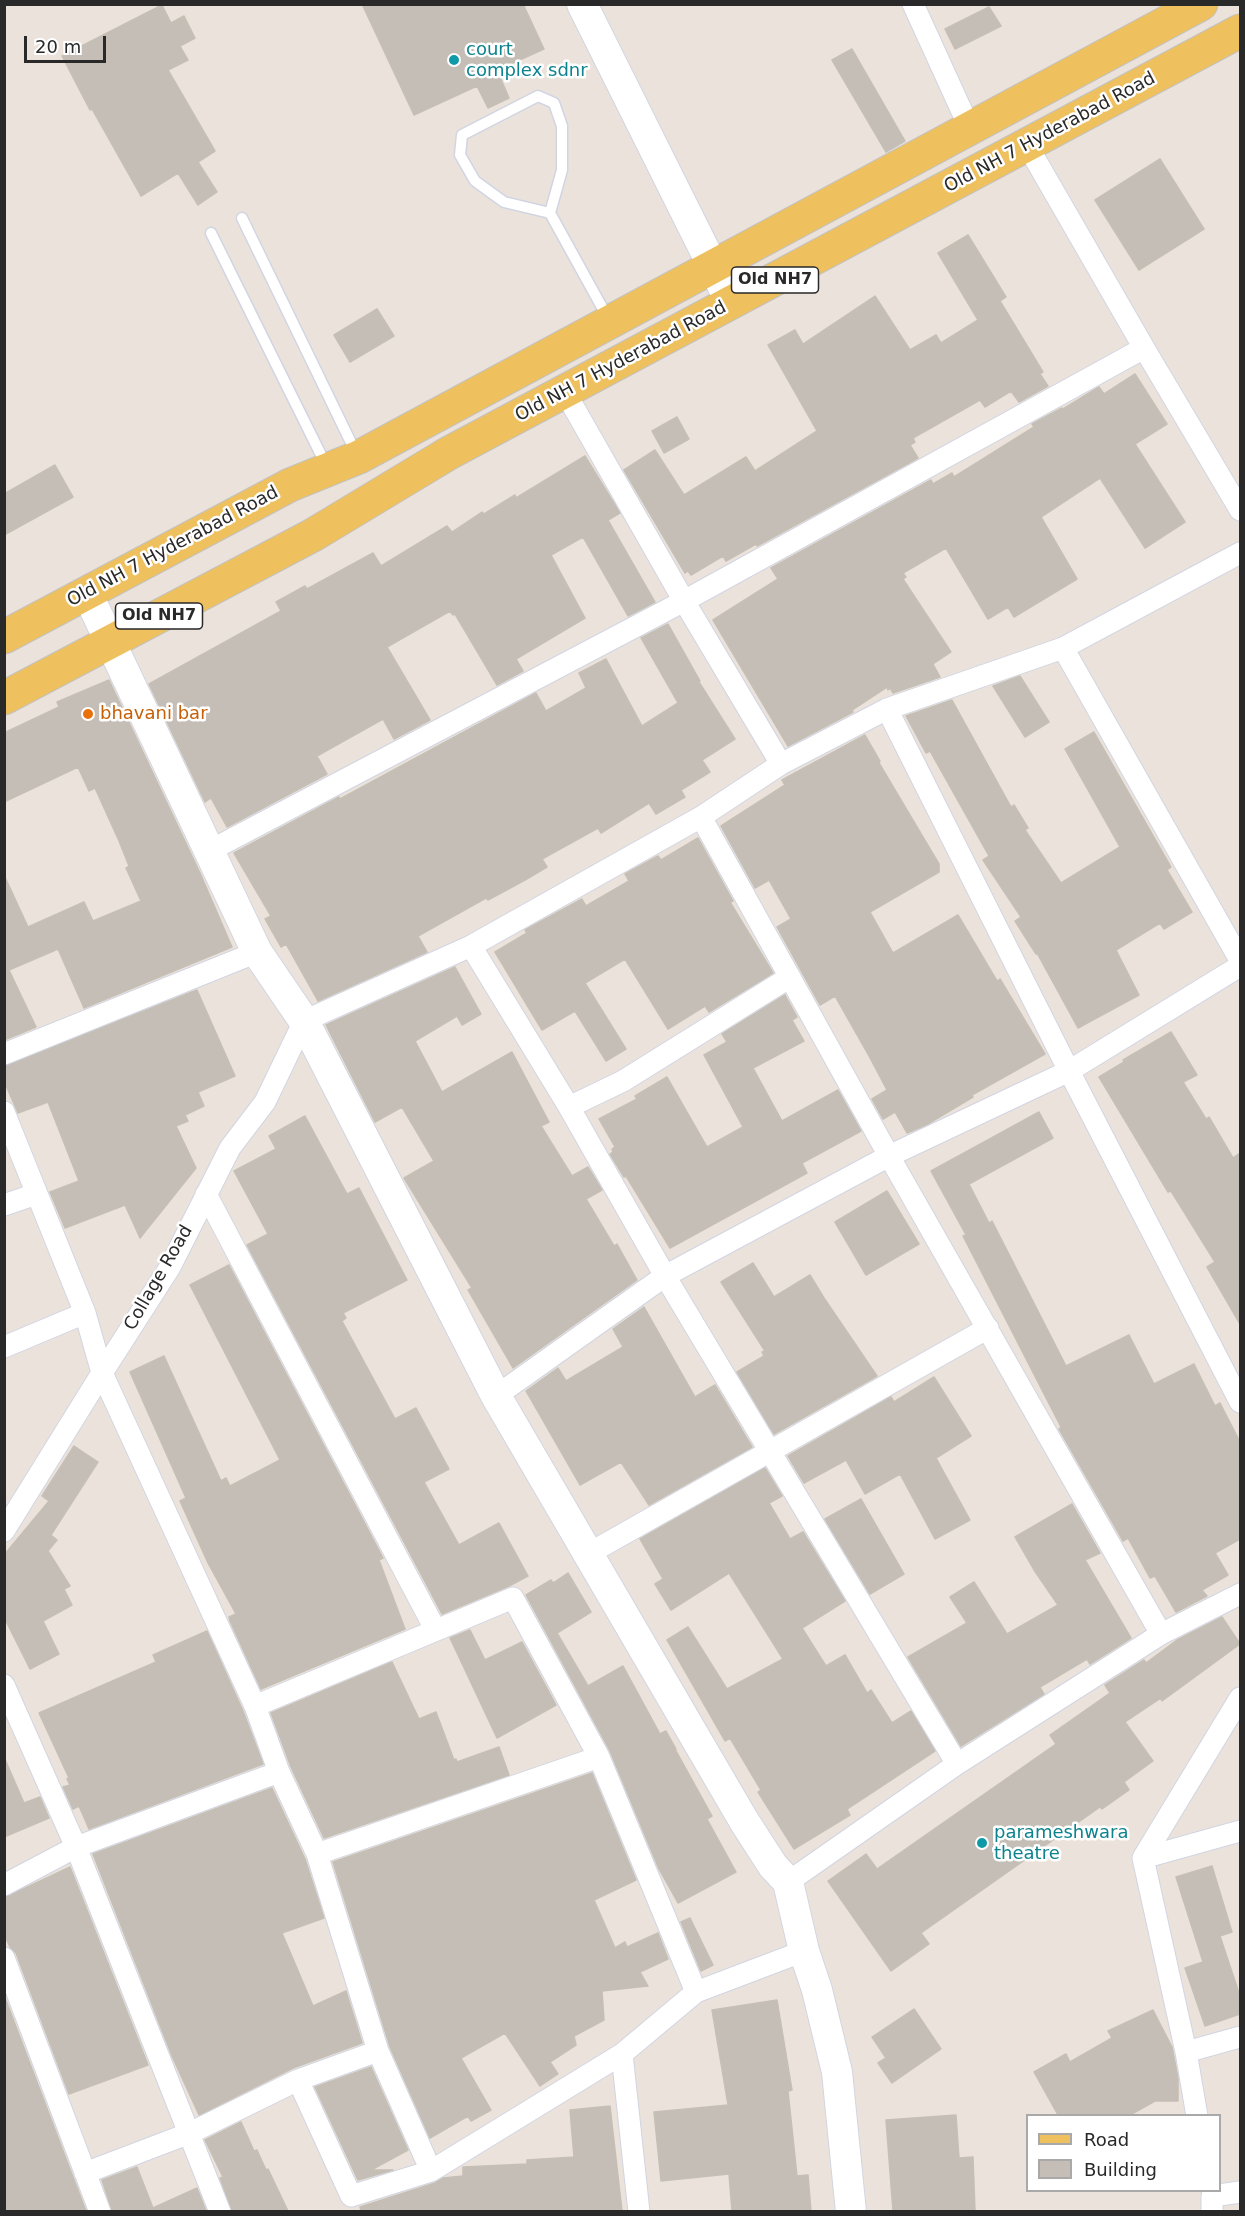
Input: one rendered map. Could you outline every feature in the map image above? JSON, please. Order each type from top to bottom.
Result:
[{"type":"main road","points":[[582,4],[730,303]]},
{"type":"main road","name":"Old NH 7 Hyderabad Road","points":[[4,637],[290,485],[359,457],[970,129],[1189,7]]},
{"type":"main road","name":"Old NH 7 Hyderabad Road","points":[[4,698],[313,535],[449,453],[1240,31]]},
{"type":"main road","points":[[87,593],[211,850],[257,952],[304,1021],[496,1396],[744,1821],[773,1866],[788,1882],[837,2072],[851,2211]]},
{"type":"street","points":[[913,4],[970,129]]},
{"type":"street","points":[[1027,145],[1240,510]]},
{"type":"street","points":[[211,850],[684,601],[1144,348]]},
{"type":"street","points":[[565,392],[684,601],[781,764]]},
{"type":"street","points":[[304,1021],[471,946],[701,817],[781,764],[887,709],[1064,648],[1240,553]]},
{"type":"street","points":[[1064,648],[1240,960]]},
{"type":"street","points":[[887,709],[1069,1071],[1240,1402]]},
{"type":"street","points":[[701,817],[889,1156],[1161,1634]]},
{"type":"street","points":[[471,946],[569,1107],[665,1276],[957,1764]]},
{"type":"street","points":[[4,1054],[257,952]]},
{"type":"street","points":[[496,1396],[665,1276],[889,1156],[1069,1071],[1240,966]]},
{"type":"street","points":[[569,1107],[623,1081],[790,977]]},
{"type":"street","name":"Collage Road","points":[[4,1531],[170,1267],[230,1148],[265,1102],[304,1021]]},
{"type":"street","points":[[4,1112],[85,1313],[102,1373],[255,1706],[279,1772],[317,1854],[378,2050],[431,2171]]},
{"type":"street","points":[[4,1205],[36,1194]]},
{"type":"street","points":[[206,1194],[435,1629]]},
{"type":"street","points":[[4,1347],[85,1313]]},
{"type":"street","points":[[588,1554],[988,1328]]},
{"type":"street","points":[[788,1882],[957,1764],[1161,1634],[1240,1594]]},
{"type":"street","points":[[255,1706],[513,1598],[599,1757],[696,1992]]},
{"type":"street","points":[[4,1685],[76,1847],[220,2211]]},
{"type":"street","points":[[1197,2114],[1186,2052],[1143,1858],[1240,1698]]},
{"type":"street","points":[[317,1854],[599,1757]]},
{"type":"street","points":[[4,1885],[76,1847],[279,1772]]},
{"type":"street","points":[[1143,1858],[1240,1831]]},
{"type":"street","points":[[298,2080],[351,2196],[431,2171],[622,2054],[696,1992],[804,1951]]},
{"type":"street","points":[[4,1958],[100,2211]]},
{"type":"street","points":[[1186,2052],[1240,2037]]},
{"type":"street","points":[[85,2173],[190,2133],[298,2080],[378,2050]]},
{"type":"street","points":[[622,2054],[639,2211]]},
{"type":"street","points":[[1211,2199],[1240,2192]]},
{"type":"lane","points":[[550,213],[504,202],[475,181],[460,155],[462,135],[538,96],[554,103],[562,126],[562,170],[550,213],[610,323]]},
{"type":"lane","points":[[242,218],[359,457]]},
{"type":"lane","points":[[211,233],[328,470]]},
{"type":"building","name":"court complex sdnr","points":[[362,4],[523,4],[544,49],[497,70],[509,98],[488,108],[477,86],[414,115]]},
{"type":"building","points":[[162,5],[171,23],[184,16],[195,38],[180,46],[188,60],[168,70],[215,151],[198,162],[217,192],[198,205],[178,173],[141,196],[92,109],[90,110],[62,56]]},
{"type":"building","points":[[989,7],[1001,26],[955,49],[945,29]]},
{"type":"building","points":[[852,49],[905,141],[886,152],[832,60]]},
{"type":"building","points":[[1160,159],[1204,229],[1139,270],[1095,200]]},
{"type":"building","points":[[968,235],[1006,297],[1000,301],[1043,372],[1040,374],[1048,386],[1019,402],[1011,391],[985,407],[980,400],[913,438],[915,442],[910,445],[918,458],[757,546],[756,544],[726,561],[723,556],[691,575],[688,571],[685,573],[624,470],[655,450],[684,495],[746,457],[755,471],[817,431],[768,345],[795,330],[803,344],[875,296],[910,350],[936,335],[941,343],[978,320],[938,253]]},
{"type":"building","points":[[377,309],[394,336],[350,362],[334,335]]},
{"type":"building","points":[[1135,374],[1167,424],[1135,444],[1185,522],[1145,548],[1100,478],[1041,517],[1077,579],[1014,617],[1008,607],[988,619],[946,548],[903,573],[906,577],[903,579],[951,652],[933,664],[940,677],[893,693],[887,687],[852,710],[853,712],[788,746],[713,620],[778,579],[771,568],[931,480],[933,484],[952,473],[954,477],[1034,427],[1032,424],[1063,409],[1099,387],[1104,394]]},
{"type":"building","points":[[677,417],[689,439],[664,453],[652,431]]},
{"type":"building","points":[[585,456],[620,513],[608,520],[655,602],[628,616],[583,537],[551,555],[585,618],[516,659],[523,671],[497,685],[455,614],[453,615],[450,611],[387,647],[430,720],[394,739],[383,719],[317,756],[327,774],[227,827],[211,798],[205,802],[149,684],[281,611],[276,602],[305,586],[307,589],[373,553],[381,566],[447,526],[452,532],[482,512],[484,514],[515,495],[516,498]]},
{"type":"building","points":[[55,465],[73,497],[4,535],[4,494]]},
{"type":"building","points":[[668,624],[699,682],[735,739],[702,760],[710,772],[681,790],[685,797],[656,814],[649,803],[601,833],[598,828],[542,859],[547,867],[418,936],[427,952],[318,1001],[286,944],[281,947],[265,919],[271,916],[234,853],[339,797],[340,799],[536,693],[546,711],[586,688],[579,673],[606,659],[642,726],[678,703],[641,638]]},
{"type":"building","points":[[1020,676],[1049,722],[1025,737],[993,686]]},
{"type":"building","points":[[109,680],[200,873],[232,947],[84,1008],[58,949],[9,970],[36,1027],[4,1040],[4,875],[28,927],[84,902],[93,921],[141,901],[126,868],[129,866],[119,841],[95,788],[89,791],[78,767],[4,802],[4,733],[59,707],[57,702]]},
{"type":"building","points":[[952,700],[1011,807],[1014,805],[1028,828],[1025,830],[1061,883],[1120,847],[1065,749],[1094,732],[1171,867],[1167,870],[1192,912],[1164,929],[1160,923],[1116,950],[1139,995],[1078,1028],[1037,953],[1015,921],[1021,917],[983,860],[989,856],[930,751],[926,753],[906,716]]},
{"type":"building","points":[[865,735],[939,864],[939,872],[870,912],[893,953],[958,915],[997,981],[1000,979],[1045,1054],[972,1095],[973,1097],[926,1125],[907,1133],[895,1112],[883,1119],[872,1099],[887,1090],[869,1056],[835,996],[820,1005],[777,927],[791,919],[769,880],[755,888],[721,826],[785,785],[782,780]]},
{"type":"building","points":[[698,838],[733,901],[730,902],[773,973],[709,1012],[705,1006],[668,1029],[625,959],[585,983],[626,1049],[606,1061],[575,1011],[542,1030],[495,952],[527,933],[525,930],[582,899],[586,906],[629,881],[625,874],[658,856],[661,860]]},
{"type":"building","points":[[455,967],[481,1014],[462,1025],[457,1016],[415,1041],[442,1092],[512,1052],[549,1122],[541,1126],[572,1176],[588,1167],[602,1190],[586,1199],[614,1246],[617,1244],[637,1280],[513,1368],[468,1290],[472,1288],[404,1178],[434,1161],[402,1107],[375,1122],[326,1025]]},
{"type":"building","points":[[197,990],[235,1076],[198,1092],[204,1106],[185,1115],[188,1121],[176,1126],[196,1168],[140,1238],[125,1205],[65,1228],[50,1192],[79,1181],[48,1102],[18,1113],[4,1081],[4,1066]]},
{"type":"building","points":[[785,995],[797,1017],[792,1020],[804,1041],[753,1068],[782,1121],[838,1090],[861,1131],[802,1163],[807,1173],[670,1248],[610,1154],[615,1147],[599,1119],[637,1099],[635,1096],[667,1077],[707,1147],[743,1127],[704,1055],[727,1042],[722,1034]]},
{"type":"building","points":[[1171,1032],[1197,1075],[1183,1082],[1206,1119],[1209,1117],[1233,1158],[1240,1153],[1240,1324],[1207,1267],[1215,1262],[1171,1191],[1168,1192],[1099,1077]]},
{"type":"building","points":[[1039,1112],[1053,1138],[969,1184],[989,1223],[992,1221],[1066,1366],[1129,1335],[1154,1384],[1194,1364],[1215,1406],[1220,1403],[1240,1442],[1240,1539],[1215,1553],[1228,1575],[1202,1590],[1207,1596],[1176,1612],[1155,1576],[1150,1578],[1128,1538],[1123,1541],[1059,1429],[1061,1427],[963,1236],[966,1235],[931,1171]]},
{"type":"building","points":[[305,1116],[347,1194],[359,1188],[407,1280],[343,1313],[346,1318],[342,1321],[395,1419],[416,1408],[449,1469],[424,1482],[459,1545],[499,1523],[528,1576],[442,1614],[247,1245],[268,1234],[234,1171],[276,1149],[269,1136]]},
{"type":"building","points":[[887,1191],[919,1244],[866,1275],[835,1222]]},
{"type":"building","points":[[753,1263],[774,1297],[810,1275],[877,1376],[774,1434],[737,1372],[764,1356],[762,1352],[765,1351],[721,1282]]},
{"type":"building","points":[[229,1265],[383,1558],[379,1560],[405,1629],[261,1689],[230,1621],[229,1617],[236,1614],[208,1563],[180,1501],[186,1498],[130,1372],[164,1356],[221,1481],[226,1478],[230,1486],[280,1460],[190,1285]]},
{"type":"building","points":[[644,1307],[695,1397],[715,1385],[752,1447],[649,1505],[621,1462],[580,1485],[526,1391],[558,1368],[566,1381],[623,1347],[613,1329]]},
{"type":"building","points":[[934,1377],[971,1436],[936,1458],[970,1520],[935,1539],[900,1474],[865,1494],[846,1460],[804,1483],[788,1456],[891,1397],[894,1402]]},
{"type":"building","points":[[74,1446],[98,1462],[51,1535],[57,1540],[48,1551],[70,1586],[64,1589],[72,1605],[43,1621],[59,1654],[30,1669],[4,1617],[4,1555],[49,1501],[42,1496]]},
{"type":"building","points":[[765,1468],[782,1496],[769,1503],[790,1539],[803,1532],[845,1601],[802,1628],[826,1666],[845,1655],[867,1693],[871,1690],[892,1723],[911,1711],[935,1751],[847,1809],[850,1815],[794,1849],[758,1792],[761,1790],[730,1738],[725,1741],[667,1640],[688,1627],[727,1689],[783,1659],[729,1573],[671,1610],[655,1584],[663,1579],[640,1539]]},
{"type":"building","points":[[861,1499],[904,1574],[870,1594],[825,1519]]},
{"type":"building","points":[[1072,1504],[1100,1553],[1085,1560],[1131,1638],[1090,1664],[1087,1659],[1040,1687],[1044,1694],[961,1746],[908,1657],[967,1623],[950,1597],[974,1582],[1007,1634],[1058,1605],[1015,1537]]},
{"type":"building","points":[[568,1573],[591,1612],[557,1633],[588,1686],[623,1666],[660,1734],[666,1731],[676,1749],[712,1816],[707,1819],[736,1872],[678,1903],[659,1869],[610,1751],[526,1595],[551,1580],[553,1583]]},
{"type":"building","points":[[1222,1617],[1240,1644],[1162,1701],[1161,1698],[1125,1722],[1153,1761],[1124,1782],[1129,1790],[1102,1809],[1100,1807],[921,1933],[929,1944],[891,1971],[828,1881],[866,1854],[877,1869],[1056,1744],[1050,1735],[1110,1693],[1105,1685],[1144,1660],[1146,1663],[1177,1640]]},
{"type":"building","points":[[470,1630],[485,1660],[522,1642],[556,1705],[497,1738],[450,1638]]},
{"type":"building","points":[[207,1631],[243,1711],[263,1764],[89,1829],[79,1806],[73,1809],[63,1787],[70,1785],[67,1779],[69,1778],[39,1713],[156,1662],[153,1655]]},
{"type":"building","points":[[392,1662],[419,1719],[436,1712],[454,1760],[456,1759],[457,1762],[499,1747],[509,1775],[324,1838],[291,1767],[271,1713]]},
{"type":"building","points":[[4,1757],[24,1803],[40,1797],[49,1818],[4,1837]]},
{"type":"building","points":[[592,1773],[636,1880],[594,1900],[615,1948],[625,1942],[627,1947],[658,1933],[668,1959],[640,1972],[648,1986],[602,1991],[604,2020],[574,2036],[576,2045],[550,2062],[558,2074],[540,2086],[505,2033],[461,2058],[491,2110],[471,2121],[468,2116],[430,2138],[390,2047],[333,1862]]},
{"type":"building","points":[[272,1788],[305,1859],[324,1918],[282,1933],[313,2006],[346,1991],[362,2043],[293,2068],[199,2115],[172,2056],[93,1854]]},
{"type":"building","points":[[1212,1866],[1232,1932],[1220,1936],[1240,1996],[1240,2014],[1205,2026],[1185,1968],[1203,1962],[1176,1877]]},
{"type":"building","points":[[70,1867],[148,2065],[69,2094],[16,1953],[10,1947],[4,1934],[4,1898]]},
{"type":"building","points":[[690,1918],[713,1965],[701,1971],[681,1922]]},
{"type":"building","points":[[4,1995],[73,2177],[86,2211],[4,2211]]},
{"type":"building","points":[[777,2000],[792,2090],[788,2091],[797,2176],[808,2175],[811,2211],[732,2211],[729,2174],[661,2181],[654,2112],[728,2105],[712,2010]]},
{"type":"building","points":[[914,2009],[941,2049],[892,2083],[878,2063],[886,2058],[872,2037]]},
{"type":"building","points":[[1153,2010],[1172,2047],[1178,2078],[1178,2101],[1155,2101],[1132,2114],[1057,2114],[1034,2072],[1066,2054],[1070,2062],[1112,2038],[1108,2031]]},
{"type":"building","points":[[371,2067],[408,2150],[371,2170],[393,2170],[358,2180],[315,2087]]},
{"type":"building","points":[[610,2106],[622,2211],[361,2211],[360,2207],[435,2183],[443,2178],[463,2176],[463,2167],[527,2164],[527,2160],[574,2157],[570,2110]]},
{"type":"building","points":[[956,2115],[959,2158],[973,2157],[975,2211],[893,2211],[886,2120]]},
{"type":"building","points":[[241,2122],[254,2151],[257,2150],[266,2170],[268,2169],[288,2211],[232,2211],[220,2178],[223,2177],[205,2140]]},
{"type":"building","points":[[137,2167],[153,2208],[197,2188],[206,2211],[112,2211],[102,2180]]},
{"type":"place","name":"court complex sdnr","points":[[454,60]]},
{"type":"place","name":"bhavani bar","points":[[88,714]]},
{"type":"place","name":"parameshwara theatre","points":[[982,1843]]}]
